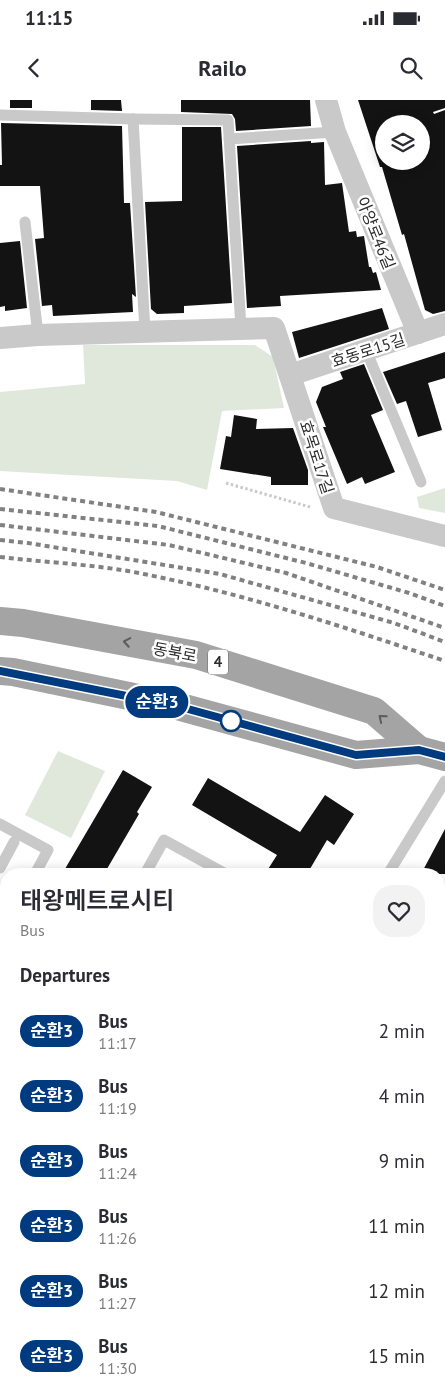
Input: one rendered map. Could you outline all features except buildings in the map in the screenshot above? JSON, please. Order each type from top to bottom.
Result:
[{"type":"main road","name":"동북로","points":[[0,620],[196,655],[374,711],[419,750]]},
{"type":"main road","name":"동북로","points":[[0,671],[177,706],[356,755],[419,750],[445,757]]},
{"type":"street","name":"아양로46길","points":[[326,100],[335,132],[418,333]]},
{"type":"street","name":"효동로15길","points":[[290,375],[445,324]]},
{"type":"street","name":"효목로17길","points":[[0,338],[145,331],[274,328],[334,508],[445,536]]},
{"type":"lane","points":[[0,114],[228,120],[241,328]]},
{"type":"lane","points":[[133,119],[145,331]]},
{"type":"lane","points":[[229,139],[335,132]]},
{"type":"lane","points":[[25,222],[38,335]]},
{"type":"lane","points":[[366,350],[421,482]]},
{"type":"lane","points":[[392,868],[445,781]]},
{"type":"lane","points":[[0,824],[48,850],[38,868]]},
{"type":"lane","points":[[148,868],[164,840],[215,868]]},
{"type":"lane","points":[[0,868],[14,842]]},
{"type":"path","points":[[226,483],[314,508],[334,508]]},
{"type":"shaded area","points":[[83,345],[255,345],[273,357],[284,408],[222,411],[207,490],[177,481],[0,471],[0,392],[85,384]]},
{"type":"shaded area","points":[[445,488],[445,513],[419,508],[417,497]]},
{"type":"shaded area","points":[[58,751],[105,771],[71,838],[25,815]]},
{"type":"railway","points":[[0,489],[156,512],[377,567],[445,590]]},
{"type":"railway","points":[[0,509],[158,526],[306,563],[409,593],[445,606]]},
{"type":"railway","points":[[0,525],[169,545],[286,573],[445,628]]},
{"type":"railway","points":[[0,540],[220,574],[394,623],[445,642]]},
{"type":"railway","points":[[0,557],[128,571],[169,579],[249,599],[328,622],[445,661]]},
{"type":"bus line","name":"순환3","points":[[0,671],[13,672],[177,706],[356,755],[419,750],[445,757]]}]
